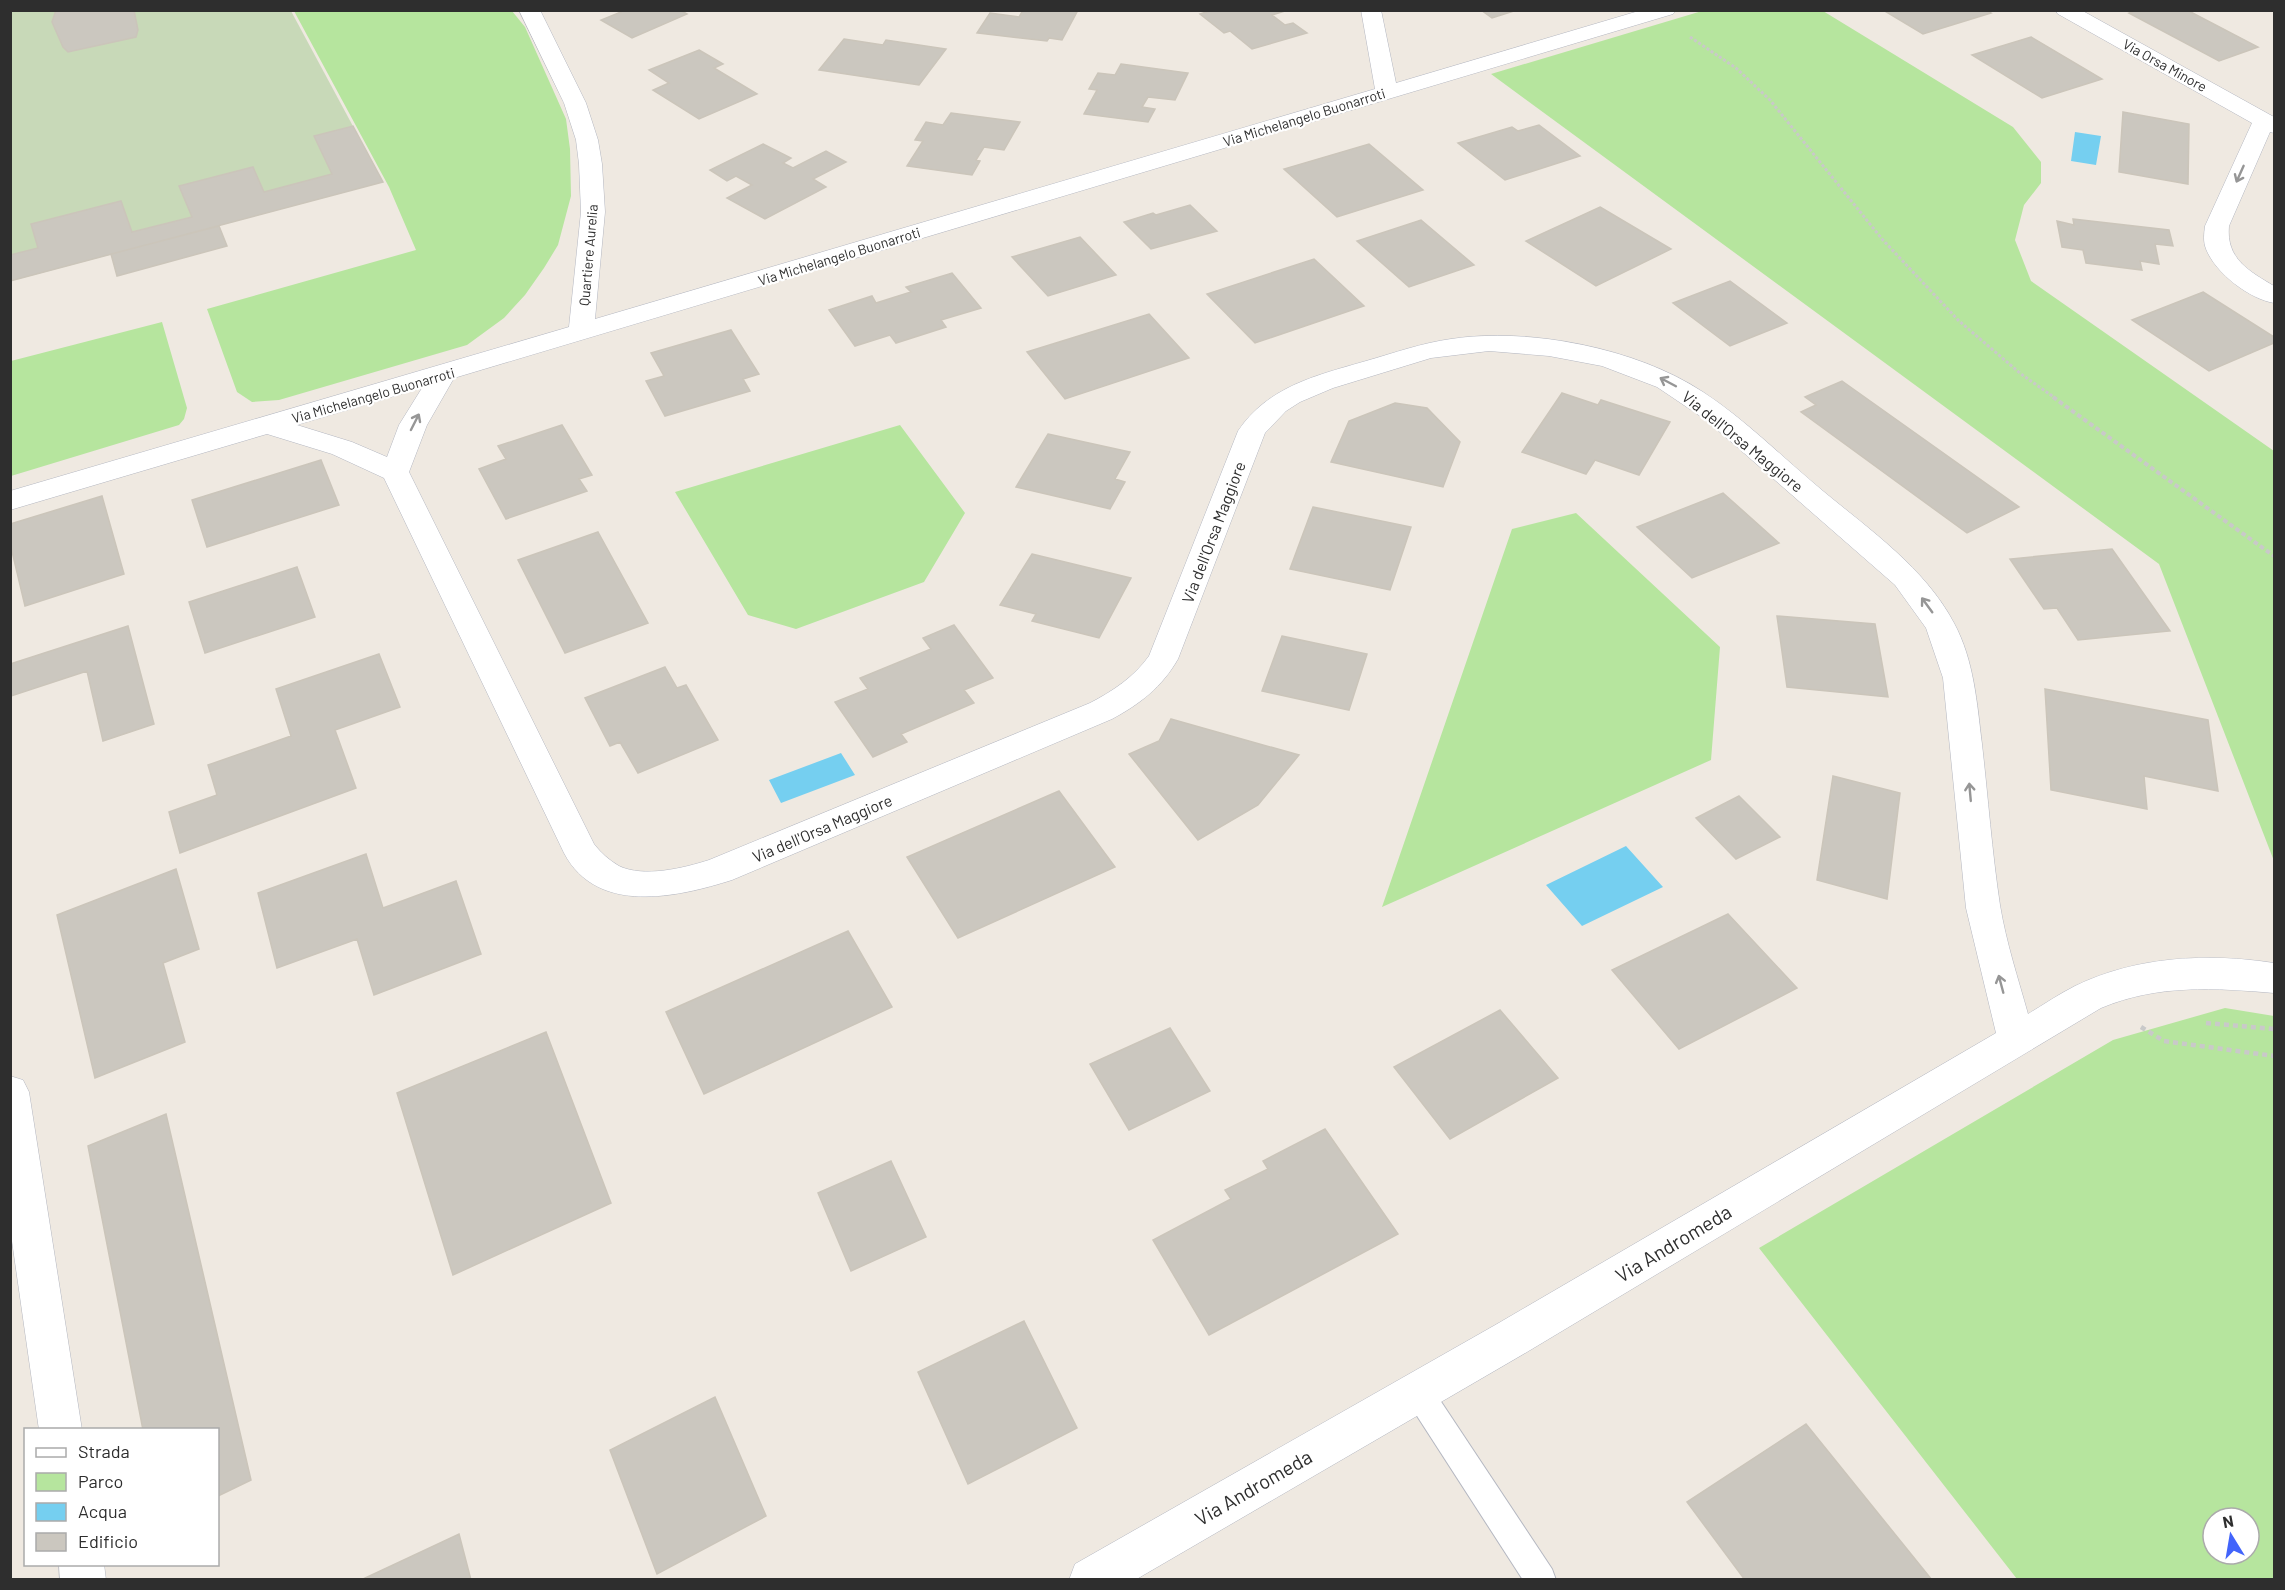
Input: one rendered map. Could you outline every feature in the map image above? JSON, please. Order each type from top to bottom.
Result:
[{"type":"street","points":[[1371,10],[1387,93]]},
{"type":"street","name":"Via Orsa Minore","points":[[2065,10],[2269,123],[2217,226],[2215,238],[2220,253],[2231,267],[2274,296]]},
{"type":"street","name":"Quartiere Aurelia","points":[[529,11],[544,35],[575,103],[587,139],[590,157],[594,215],[580,333]]},
{"type":"street","name":"Via Michelangelo Buonarroti","points":[[10,501],[1660,12]]},
{"type":"street","name":"Via dell'Orsa Maggiore","points":[[395,472],[581,853],[594,869],[619,880],[632,883],[671,882],[691,880],[720,870],[1101,711],[1130,695],[1146,682],[1162,659],[1252,431],[1264,415],[1293,395],[1316,384],[1409,356],[1441,348],[1473,344],[1519,344],[1548,348],[1639,369],[1677,387],[1721,420],[1905,578],[1941,626],[1959,678],[1983,908],[2016,1041]]},
{"type":"street","points":[[268,425],[342,448],[395,472],[413,425],[443,374]]},
{"type":"street","name":"Via Andromeda","points":[[1091,1580],[1418,1392],[2088,997],[2112,987],[2165,976],[2208,974],[2274,978]]},
{"type":"street","points":[[10,1092],[61,1428]]},
{"type":"lane","points":[[1418,1392],[1541,1580]]},
{"type":"path","points":[[1660,12],[1719,55],[1770,100],[1882,239],[1936,298],[1990,349],[2021,374],[2274,556]]},
{"type":"path","points":[[2088,997],[2164,1041],[2274,1056]]},
{"type":"green space","points":[[11,11],[291,11],[383,182],[11,281]]},
{"type":"green space","points":[[294,11],[512,11],[525,27],[566,119],[570,149],[571,196],[558,245],[544,268],[525,295],[504,318],[467,345],[279,400],[252,402],[237,392],[207,309],[416,250],[389,187]]},
{"type":"green space","points":[[1702,11],[1823,11],[2013,127],[2041,162],[2041,183],[2024,205],[2015,240],[2031,281],[2274,451],[2274,861],[2159,564],[1491,74]]},
{"type":"green space","points":[[162,322],[187,408],[184,419],[179,425],[11,476],[11,361]]},
{"type":"green space","points":[[900,425],[965,513],[924,582],[796,629],[748,615],[675,492]]},
{"type":"green space","points":[[1576,513],[1720,647],[1711,760],[1382,907],[1512,529]]},
{"type":"green space","points":[[2225,1008],[2274,1016],[2274,1579],[2017,1579],[1759,1248],[2113,1040]]},
{"type":"water","points":[[2075,132],[2101,136],[2096,165],[2071,161]]},
{"type":"water","points":[[841,753],[855,775],[781,803],[769,780]]},
{"type":"water","points":[[1626,846],[1663,887],[1582,926],[1546,885]]},
{"type":"building","points":[[56,10],[134,10],[138,30],[136,37],[68,52],[63,47],[52,22]]},
{"type":"building","points":[[619,10],[680,10],[687,14],[632,38],[601,20],[621,12]]},
{"type":"building","points":[[1023,10],[1078,10],[1062,40],[1049,38],[1047,41],[977,33],[990,13],[1019,17]]},
{"type":"building","points":[[1212,10],[1288,10],[1272,15],[1285,25],[1293,23],[1307,33],[1252,49],[1230,31],[1224,33],[1200,14]]},
{"type":"building","points":[[1481,10],[1517,10],[1492,18]]},
{"type":"building","points":[[1883,10],[1986,10],[1991,13],[1923,34]]},
{"type":"building","points":[[2137,10],[2187,10],[2258,47],[2219,61],[2129,13]]},
{"type":"building","points":[[2031,37],[2102,79],[2042,98],[1972,55]]},
{"type":"building","points":[[844,39],[883,45],[886,40],[946,49],[919,85],[819,70]]},
{"type":"building","points":[[699,50],[723,64],[714,68],[757,94],[699,119],[653,90],[669,83],[649,70]]},
{"type":"building","points":[[1121,64],[1188,73],[1175,100],[1148,97],[1142,107],[1155,109],[1148,122],[1084,114],[1097,90],[1089,89],[1098,73],[1115,75]]},
{"type":"building","points":[[2123,112],[2189,124],[2188,184],[2119,172]]},
{"type":"building","points":[[951,113],[1020,122],[1004,150],[984,147],[976,160],[980,161],[972,175],[907,166],[923,141],[915,140],[926,122],[943,125]]},
{"type":"building","points":[[1539,125],[1580,156],[1505,180],[1458,143],[1512,127],[1518,131]]},
{"type":"building","points":[[353,126],[383,182],[10,281],[10,255],[38,248],[31,224],[121,201],[132,232],[192,217],[179,186],[253,167],[264,192],[332,174],[314,136]]},
{"type":"building","points":[[763,144],[791,158],[783,163],[793,168],[826,151],[846,162],[813,179],[826,187],[765,219],[727,198],[752,185],[736,176],[727,181],[710,170]]},
{"type":"building","points":[[1369,144],[1423,190],[1337,217],[1284,169]]},
{"type":"building","points":[[1190,205],[1217,231],[1151,249],[1124,222],[1153,213],[1156,215]]},
{"type":"building","points":[[1600,207],[1671,249],[1596,286],[1526,241]]},
{"type":"building","points":[[2073,219],[2169,230],[2173,246],[2155,244],[2159,264],[2140,261],[2142,270],[2086,263],[2083,250],[2062,247],[2057,221],[2074,225]]},
{"type":"building","points":[[1421,220],[1474,265],[1409,287],[1357,241]]},
{"type":"building","points":[[219,226],[227,246],[117,276],[111,254]]},
{"type":"building","points":[[1080,237],[1116,275],[1048,296],[1012,257]]},
{"type":"building","points":[[1314,259],[1364,306],[1255,343],[1207,294]]},
{"type":"building","points":[[952,273],[981,308],[941,320],[946,327],[896,343],[890,335],[855,346],[829,310],[872,296],[876,303],[911,292],[906,287]]},
{"type":"building","points":[[1730,281],[1787,323],[1730,346],[1673,303]]},
{"type":"building","points":[[2203,292],[2274,337],[2274,343],[2209,371],[2132,320]]},
{"type":"building","points":[[1149,314],[1189,358],[1065,399],[1027,352]]},
{"type":"building","points":[[731,330],[759,374],[743,379],[750,391],[665,416],[646,381],[664,376],[651,353]]},
{"type":"building","points":[[1842,381],[2019,507],[1967,533],[1801,412],[1816,405],[1805,397]]},
{"type":"building","points":[[1562,393],[1598,405],[1601,400],[1670,422],[1639,475],[1595,460],[1586,474],[1522,452]]},
{"type":"building","points":[[1395,403],[1427,408],[1460,442],[1443,487],[1331,462],[1349,421]]},
{"type":"building","points":[[562,425],[592,475],[579,479],[587,491],[506,519],[479,469],[506,459],[498,446]]},
{"type":"building","points":[[1048,434],[1130,452],[1115,479],[1125,482],[1110,509],[1016,487]]},
{"type":"building","points":[[321,460],[339,505],[207,547],[192,500]]},
{"type":"building","points":[[1723,493],[1779,543],[1692,578],[1637,527]]},
{"type":"building","points":[[102,496],[124,574],[25,606],[10,543],[10,524]]},
{"type":"building","points":[[1313,507],[1411,527],[1390,590],[1290,569]]},
{"type":"building","points":[[598,532],[648,623],[565,653],[518,560]]},
{"type":"building","points":[[2112,549],[2170,631],[2078,640],[2057,608],[2044,609],[2010,559]]},
{"type":"building","points":[[1032,554],[1131,578],[1099,638],[1032,621],[1036,614],[1000,605]]},
{"type":"building","points":[[297,567],[315,617],[205,653],[189,602]]},
{"type":"building","points":[[1777,616],[1875,624],[1888,697],[1787,687]]},
{"type":"building","points":[[954,625],[993,678],[964,690],[974,703],[901,734],[907,742],[873,757],[835,702],[868,689],[860,678],[931,649],[923,638]]},
{"type":"building","points":[[128,626],[154,724],[103,741],[87,671],[11,696],[10,664]]},
{"type":"building","points":[[1282,636],[1367,654],[1349,710],[1262,691]]},
{"type":"building","points":[[379,654],[400,707],[335,730],[356,788],[180,853],[169,812],[217,795],[208,765],[291,736],[276,689]]},
{"type":"building","points":[[665,667],[677,688],[686,685],[718,740],[638,773],[620,742],[610,746],[585,698]]},
{"type":"building","points":[[2045,689],[2208,720],[2218,791],[2144,776],[2147,809],[2051,790]]},
{"type":"building","points":[[1171,719],[1299,755],[1258,805],[1198,840],[1129,754],[1159,741]]},
{"type":"building","points":[[1833,776],[1900,793],[1887,899],[1817,880]]},
{"type":"building","points":[[1059,791],[1115,867],[958,938],[907,857]]},
{"type":"building","points":[[1739,796],[1780,837],[1736,859],[1696,818]]},
{"type":"building","points":[[366,854],[383,908],[456,881],[481,954],[374,995],[357,939],[277,968],[258,893]]},
{"type":"building","points":[[176,869],[199,949],[163,963],[185,1042],[95,1078],[57,915]]},
{"type":"building","points":[[1728,914],[1797,988],[1679,1049],[1612,970]]},
{"type":"building","points":[[848,931],[892,1007],[704,1094],[666,1012]]},
{"type":"building","points":[[1500,1010],[1558,1078],[1450,1139],[1394,1067]]},
{"type":"building","points":[[1170,1028],[1210,1091],[1129,1130],[1090,1064]]},
{"type":"building","points":[[546,1032],[611,1203],[453,1275],[397,1093]]},
{"type":"building","points":[[166,1114],[251,1480],[219,1496],[219,1428],[143,1428],[88,1146]]},
{"type":"building","points":[[1325,1129],[1398,1234],[1209,1335],[1153,1240],[1231,1199],[1225,1190],[1268,1169],[1263,1161]]},
{"type":"building","points":[[891,1161],[926,1237],[851,1271],[818,1193]]},
{"type":"building","points":[[1024,1321],[1077,1428],[968,1484],[918,1372]]},
{"type":"building","points":[[715,1397],[766,1516],[657,1574],[610,1450]]},
{"type":"building","points":[[1806,1424],[1932,1580],[1745,1580],[1687,1502]]},
{"type":"building","points":[[459,1534],[471,1580],[361,1580]]}]
